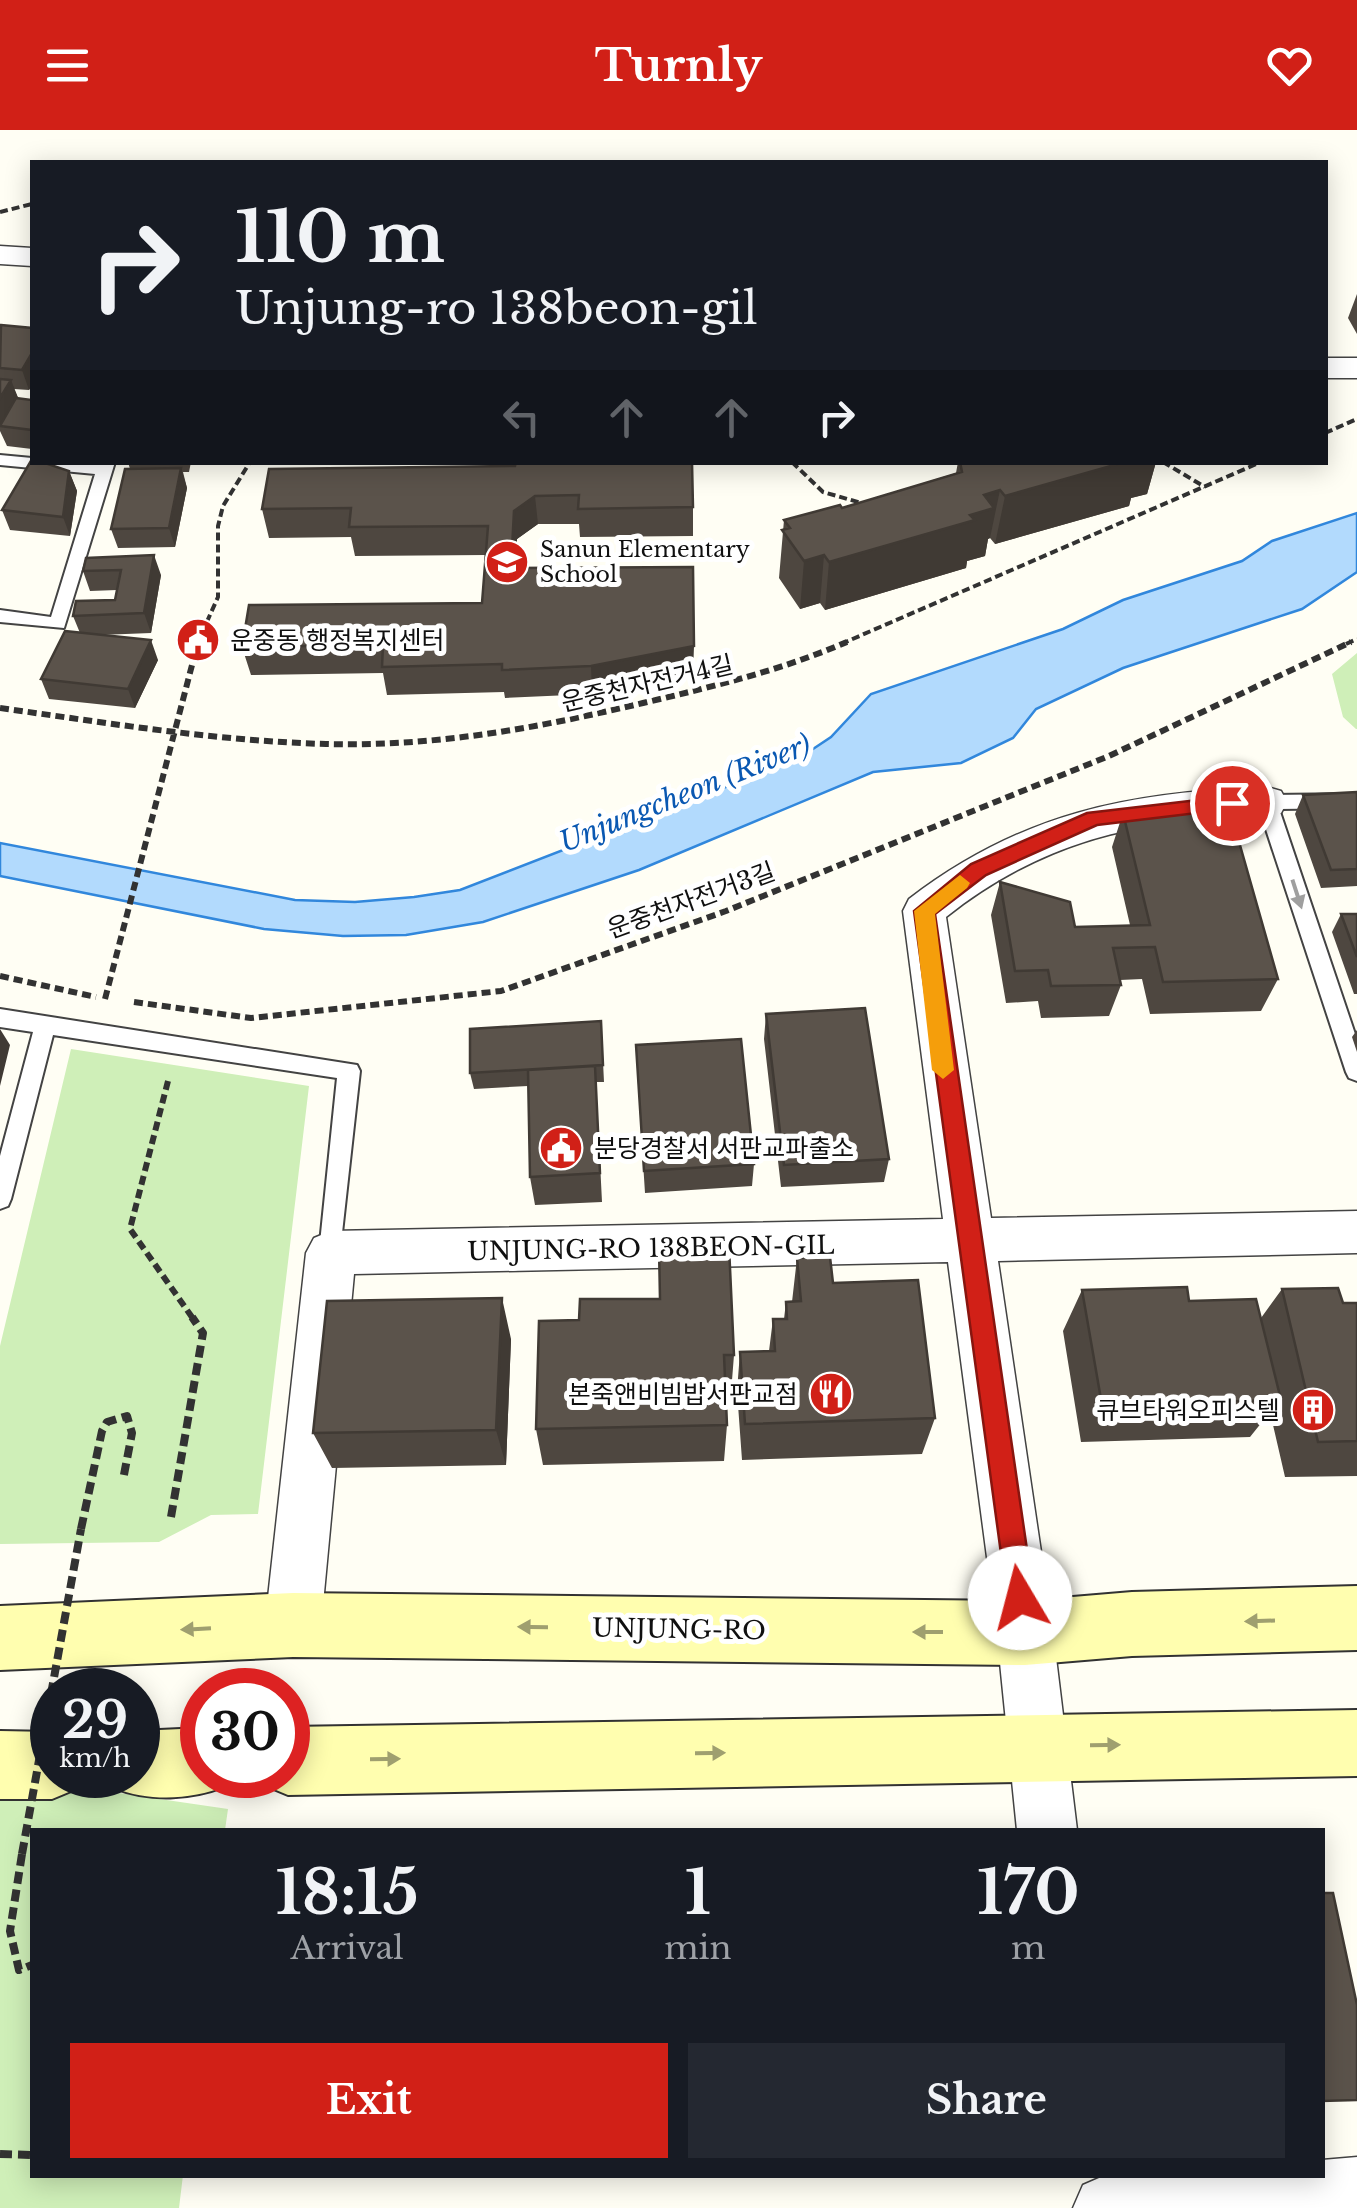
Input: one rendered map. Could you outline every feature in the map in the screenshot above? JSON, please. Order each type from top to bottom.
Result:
[{"type":"main road","name":"UNJUNG-RO","points":[[0,1638],[293,1624],[1026,1633],[1132,1624],[1357,1618]]},
{"type":"main road","points":[[310,1761],[1357,1743]]},
{"type":"main road","points":[[0,1766],[30,1765]]},
{"type":"street","points":[[0,254],[30,257]]},
{"type":"street","points":[[1328,368],[1357,368]]},
{"type":"street","points":[[1047,1828],[1026,1633],[942,1061],[924,911],[978,870],[1094,818],[1198,804],[1266,802]]},
{"type":"street","name":"UNJUNG-RO 138BEON-GIL","points":[[331,1253],[1357,1232]]},
{"type":"street","points":[[293,1624],[331,1253]]},
{"type":"street","points":[[1090,2178],[1094,2208]]},
{"type":"street","points":[[1106,2208],[1357,2190]]},
{"type":"lane","points":[[0,460],[30,462]]},
{"type":"lane","points":[[0,616],[58,624],[106,466]]},
{"type":"lane","points":[[1357,801],[1266,802],[1357,1072]]},
{"type":"lane","points":[[0,1018],[349,1071],[331,1253]]},
{"type":"lane","points":[[0,1199],[45,1026]]},
{"type":"path","points":[[0,212],[30,204]]},
{"type":"path","points":[[1328,433],[1357,419]]},
{"type":"path","points":[[105,999],[198,640],[218,598],[218,526],[223,506],[248,465]]},
{"type":"path","points":[[794,465],[808,484],[822,494],[874,504]]},
{"type":"path","points":[[1167,465],[1206,488]]},
{"type":"path","name":"운중천자전거4길","points":[[0,708],[173,732],[326,744],[455,740],[644,706],[780,670],[1255,465]]},
{"type":"path","name":"운중천자전거3길","points":[[0,976],[105,999],[250,1018],[500,991],[726,911],[1109,756],[1357,639]]},
{"type":"path","points":[[168,1081],[130,1229],[203,1333],[171,1517]]},
{"type":"path","points":[[30,1966],[19,1970],[8,1959],[6,1943],[102,1431],[107,1422],[126,1416],[132,1433],[123,1480]]},
{"type":"path","points":[[0,2154],[30,2154]]},
{"type":"green space","points":[[1357,653],[1356,729],[1343,717],[1332,674]]},
{"type":"green space","points":[[71,1049],[309,1086],[258,1514],[211,1515],[159,1542],[0,1544],[0,1346]]},
{"type":"green space","points":[[0,1785],[30,1785],[30,1798],[153,1798],[228,1809],[225,1828],[30,1828],[30,2178],[183,2178],[179,2208],[0,2208]]},
{"type":"water","points":[[1357,513],[1357,572],[1302,609],[1123,668],[1036,709],[1013,738],[961,763],[873,772],[639,870],[483,922],[406,935],[343,936],[264,929],[0,876],[0,843],[295,900],[355,902],[460,890],[798,759],[831,737],[871,694],[1063,629],[1123,600],[1242,561],[1272,541]]},
{"type":"building","points":[[1,325],[30,328],[30,356],[22,370],[0,368]]},
{"type":"building","points":[[0,379],[11,380],[0,398]]},
{"type":"building","points":[[16,398],[30,400],[30,430],[0,426]]},
{"type":"building","points":[[30,462],[69,471],[63,517],[2,510]]},
{"type":"building","points":[[692,465],[693,507],[578,509],[579,495],[535,496],[514,511],[511,568],[693,567],[694,646],[591,666],[502,670],[502,664],[382,667],[383,645],[242,647],[249,605],[482,603],[488,526],[349,527],[351,508],[262,509],[269,469]]},
{"type":"building","points":[[961,465],[1114,465],[1005,496],[1000,490],[984,495],[994,508],[970,515],[975,520],[829,562],[824,555],[804,561],[782,530],[790,528],[784,520],[840,505],[842,508],[962,472]]},
{"type":"building","points":[[181,468],[169,528],[111,529],[125,469]]},
{"type":"building","points":[[154,555],[144,613],[73,616],[76,601],[115,600],[121,570],[83,571],[86,558]]},
{"type":"building","points":[[65,631],[151,640],[128,689],[41,679]]},
{"type":"building","points":[[1357,792],[1357,869],[1331,870],[1303,795]]},
{"type":"building","points":[[1230,810],[1278,979],[1163,982],[1155,947],[1113,948],[1121,985],[1051,986],[1048,970],[1015,971],[1000,882],[1070,902],[1075,927],[1150,925],[1123,813]]},
{"type":"building","points":[[1341,914],[1357,914],[1357,957]]},
{"type":"building","points":[[865,1008],[889,1159],[784,1165],[766,1014]]},
{"type":"building","points":[[601,1021],[603,1065],[470,1073],[470,1029]]},
{"type":"building","points":[[741,1039],[754,1164],[644,1171],[636,1045]]},
{"type":"building","points":[[595,1066],[600,1173],[530,1177],[528,1070]]},
{"type":"building","points":[[729,1246],[734,1355],[724,1355],[727,1425],[536,1429],[539,1321],[579,1320],[580,1299],[660,1299],[659,1248]]},
{"type":"building","points":[[830,1257],[833,1283],[918,1280],[935,1418],[745,1424],[740,1352],[775,1351],[773,1319],[787,1319],[786,1302],[801,1301],[797,1258]]},
{"type":"building","points":[[1187,1287],[1189,1301],[1256,1299],[1281,1400],[1102,1405],[1082,1290]]},
{"type":"building","points":[[1338,1288],[1343,1303],[1357,1303],[1357,1441],[1318,1442],[1282,1289]]},
{"type":"building","points":[[502,1298],[496,1430],[313,1433],[327,1301]]},
{"type":"building","points":[[1325,1893],[1333,1893],[1357,2005],[1357,2100],[1325,2101]]},
{"type":"slow traffic","points":[[943,1070],[924,911],[960,883]]},
{"type":"place","name":"Sanun Elementary School","points":[[507,562]]},
{"type":"place","name":"운중동 행정복지센터","points":[[198,640]]},
{"type":"place","name":"분당경찰서 서판교파출소","points":[[561,1148]]},
{"type":"place","name":"본죽앤비빔밥서판교점","points":[[831,1394]]},
{"type":"place","name":"큐브타워오피스텔","points":[[1313,1410]]},
{"type":"route","points":[[1020,1598],[924,911],[978,870],[1094,818],[1232,803]]},
{"type":"water label","name":"Unjungcheon (River)","points":[[685,793]]}]
